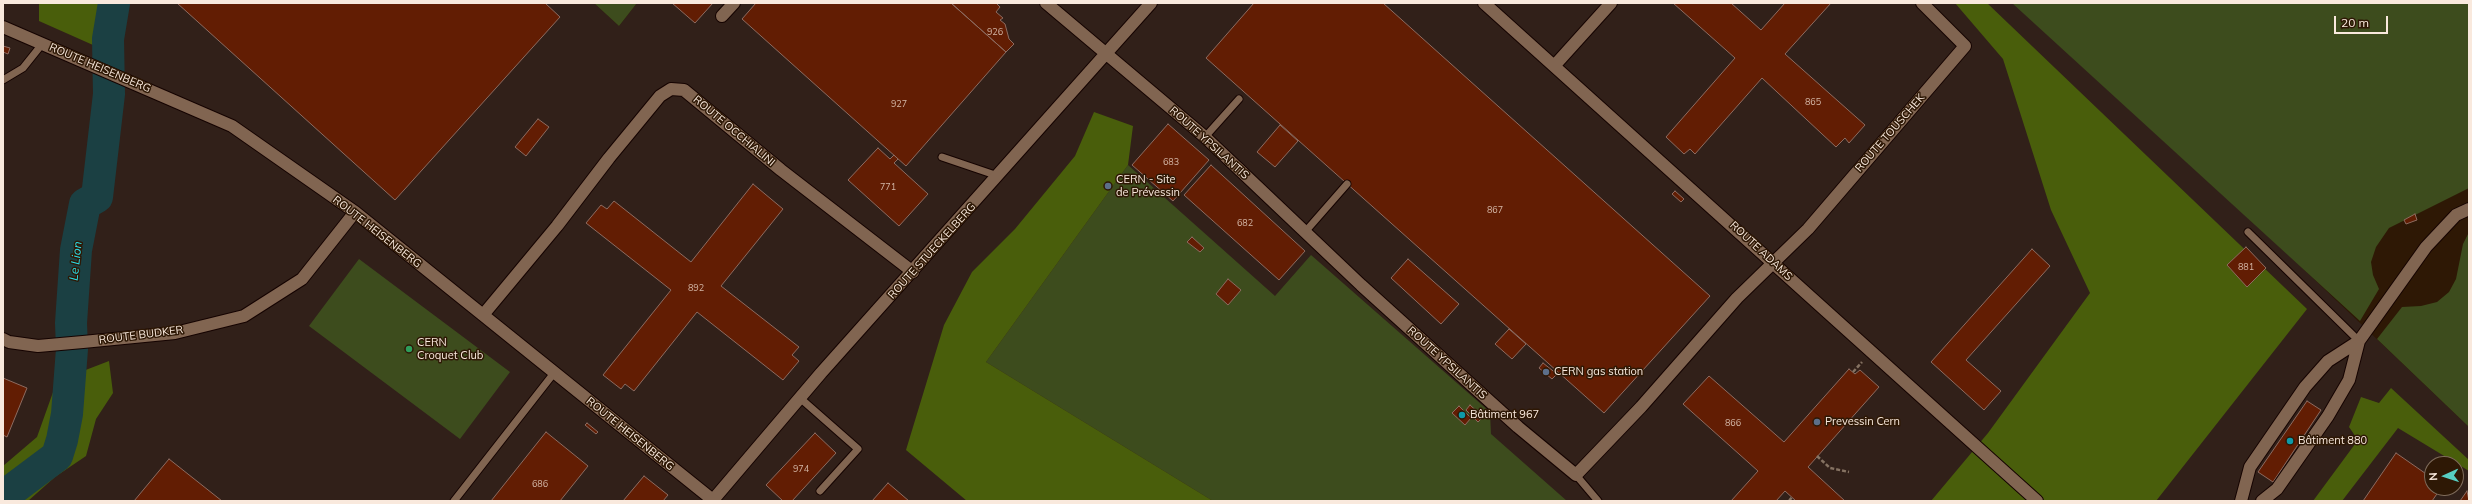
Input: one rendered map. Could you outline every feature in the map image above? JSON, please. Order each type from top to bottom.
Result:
[{"type":"street","points":[[722,16],[734,3]]},
{"type":"street","name":"ROUTE YPSILANTIS","points":[[1046,3],[1205,137],[1305,232],[1518,427],[1576,475]]},
{"type":"street","name":"ROUTE STUECKELBERG","points":[[714,500],[800,398],[1151,3]]},
{"type":"street","name":"ROUTE ADAMS","points":[[1484,3],[1555,65],[2036,501]]},
{"type":"street","points":[[1555,65],[1611,3]]},
{"type":"street","name":"ROUTE TOUSCHEK","points":[[1774,264],[1808,229],[1965,46],[1922,3]]},
{"type":"street","name":"ROUTE HEISENBERG","points":[[3,26],[232,126],[355,212],[714,500]]},
{"type":"street","name":"ROUTE OCCHIALINI","points":[[483,315],[660,96],[671,89],[684,90],[781,170],[913,272]]},
{"type":"street","points":[[2262,501],[2277,489],[2328,416],[2349,380],[2359,341],[2426,247],[2456,216],[2469,209]]},
{"type":"street","name":"ROUTE BUDKER","points":[[3,339],[9,342],[38,346],[83,342],[175,333],[244,316],[302,279],[355,212]]},
{"type":"street","points":[[1576,475],[1641,407],[1737,298],[1774,264]]},
{"type":"street","points":[[2241,501],[2250,467],[2306,387],[2328,361],[2359,341]]},
{"type":"lane","points":[[3,80],[23,68],[43,43]]},
{"type":"lane","points":[[1205,137],[1239,99]]},
{"type":"lane","points":[[942,157],[998,176]]},
{"type":"lane","points":[[1305,232],[1347,184]]},
{"type":"lane","points":[[2248,232],[2359,341]]},
{"type":"lane","points":[[454,501],[554,373]]},
{"type":"lane","points":[[800,398],[858,448],[820,491]]},
{"type":"lane","points":[[1576,475],[1598,501]]},
{"type":"path","points":[[1817,456],[1830,468],[1849,472]]},
{"type":"path","points":[[1789,501],[1792,498]]},
{"type":"shaded area","name":"CERN - Site de Prévessin","points":[[3,3],[594,3],[619,26],[637,3],[2013,3],[2296,262],[2469,427],[2469,501],[3,501]]},
{"type":"green space","points":[[39,3],[128,3],[121,35],[120,57],[39,21]]},
{"type":"green space","points":[[594,3],[637,3],[619,26]]},
{"type":"green space","points":[[1955,3],[1987,3],[2307,309],[2156,501],[1931,501],[1988,433],[2090,293],[2051,210],[2003,59]]},
{"type":"green space","points":[[2012,3],[2469,3],[2469,188],[2389,228],[2376,247],[2371,262],[2373,275],[2379,289],[2360,321]]},
{"type":"green space","points":[[1094,112],[1133,126],[1128,165],[986,362],[1213,501],[967,501],[906,450],[944,325],[972,272],[1015,229],[1075,156]]},
{"type":"green space","points":[[1128,165],[1275,296],[1311,255],[1490,412],[1491,434],[1567,501],[1213,501],[986,362]]},
{"type":"green space","points":[[2469,232],[2469,427],[2377,339],[2402,307],[2421,306],[2437,302],[2449,292],[2456,279],[2463,244]]},
{"type":"green space","name":"CERN Croquet Club","points":[[359,259],[510,372],[460,439],[309,326]]},
{"type":"green space","points":[[109,361],[113,393],[96,419],[86,456],[55,477],[28,501],[3,501],[3,466],[37,437],[57,381]]},
{"type":"green space","points":[[2391,388],[2469,460],[2469,471],[2464,468],[2464,456],[2444,456],[2398,428],[2342,501],[2313,501],[2358,440],[2349,427],[2361,397],[2379,403]]},
{"type":"building","points":[[177,3],[545,3],[560,17],[395,200]]},
{"type":"building","points":[[672,3],[713,3],[695,23]]},
{"type":"building","points":[[756,3],[951,3],[1006,52],[906,166],[742,19]]},
{"type":"building","points":[[951,3],[996,3],[1000,7],[996,12],[1003,18],[1000,20],[1005,24],[1009,39],[1014,44],[1006,52]]},
{"type":"building","points":[[1254,3],[1383,3],[1710,296],[1604,413],[1206,58]]},
{"type":"building","points":[[1673,3],[1731,3],[1761,30],[1785,3],[1831,3],[1785,54],[1865,125],[1849,143],[1845,138],[1836,147],[1762,78],[1695,154],[1690,149],[1684,154],[1666,137],[1735,58]]},
{"type":"building","points":[[3,46],[10,48],[8,54],[3,52]]},
{"type":"building","points":[[538,119],[549,127],[526,156],[515,147]]},
{"type":"building","points":[[1168,124],[1209,160],[1173,201],[1132,165]]},
{"type":"building","points":[[1280,125],[1298,141],[1275,167],[1257,152]]},
{"type":"building","points":[[878,148],[890,159],[894,155],[898,159],[894,163],[928,194],[899,226],[848,180]]},
{"type":"building","points":[[1211,165],[1305,251],[1279,280],[1184,195]]},
{"type":"building","points":[[753,184],[783,209],[721,286],[799,347],[792,355],[799,361],[783,380],[697,312],[634,391],[625,384],[621,389],[603,375],[671,290],[586,223],[601,205],[607,209],[614,201],[691,262]]},
{"type":"building","points":[[1675,191],[1684,199],[1681,202],[1672,194]]},
{"type":"building","points":[[2415,214],[2417,220],[2406,224],[2404,220]]},
{"type":"building","points":[[1192,237],[1204,248],[1200,252],[1187,242]]},
{"type":"building","points":[[2246,247],[2266,268],[2247,287],[2227,265]]},
{"type":"building","points":[[2032,249],[2050,266],[1966,360],[2001,391],[1984,410],[1931,362]]},
{"type":"building","points":[[1408,259],[1459,304],[1441,324],[1391,278]]},
{"type":"building","points":[[1228,279],[1241,290],[1228,305],[1216,294]]},
{"type":"building","points":[[1509,329],[1526,344],[1512,359],[1495,344]]},
{"type":"building","points":[[1543,363],[1557,374],[1552,379],[1539,368]]},
{"type":"building","points":[[1849,369],[1855,374],[1860,370],[1879,387],[1808,467],[1845,501],[1796,501],[1785,491],[1776,501],[1731,501],[1758,471],[1683,404],[1709,376],[1784,442]]},
{"type":"building","points":[[3,378],[27,388],[7,437],[3,435]]},
{"type":"building","name":"Bâtiment 880","points":[[2307,401],[2321,410],[2273,482],[2258,472]]},
{"type":"building","points":[[1470,405],[1483,417],[1478,422],[1466,410]]},
{"type":"building","name":"Bâtiment 967","points":[[1459,406],[1471,418],[1465,425],[1452,413]]},
{"type":"building","points":[[587,423],[598,432],[596,434],[585,425]]},
{"type":"building","points":[[546,432],[588,466],[560,501],[491,501]]},
{"type":"building","points":[[815,433],[836,453],[792,501],[783,501],[766,485]]},
{"type":"building","points":[[2396,453],[2424,472],[2424,496],[2435,496],[2432,501],[2363,501]]},
{"type":"building","points":[[169,459],[222,501],[134,501]]},
{"type":"building","points":[[644,476],[668,495],[663,501],[623,501]]},
{"type":"building","points":[[888,483],[909,501],[872,501]]},
{"type":"building","points":[[2467,491],[2469,501],[2460,501]]},
{"type":"waterway","name":"Le Lion","points":[[4,501],[9,492],[57,456],[62,440],[67,414],[72,349],[71,323],[76,250],[85,204],[97,197],[109,94],[108,39],[114,3]]},
{"type":"place","name":"CERN - Site de Prévessin","points":[[1108,186]]},
{"type":"place","name":"CERN Croquet Club","points":[[409,349]]},
{"type":"place","name":"CERN gas station","points":[[1546,372]]},
{"type":"place","name":"Bâtiment 967","points":[[1462,415]]},
{"type":"place","name":"Prevessin Cern","points":[[1817,422]]},
{"type":"place","name":"Bâtiment 880","points":[[2290,441]]}]
